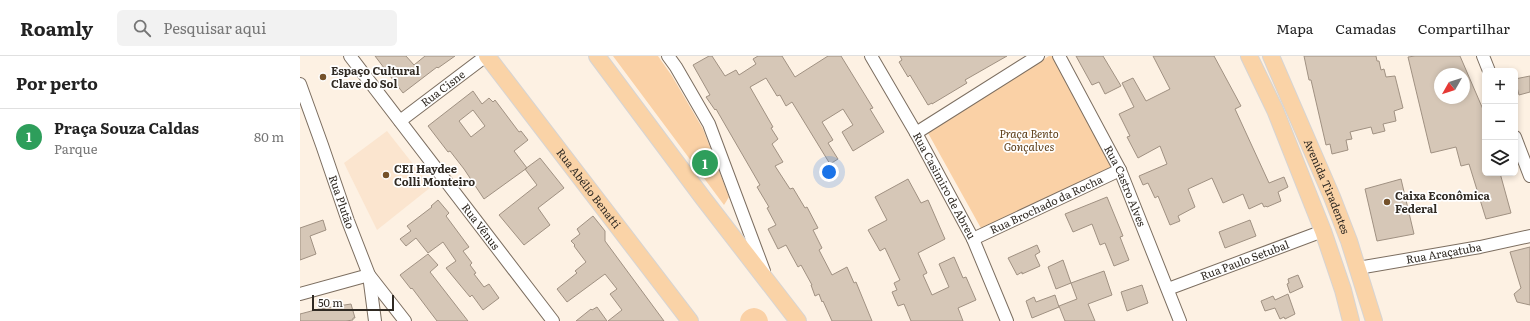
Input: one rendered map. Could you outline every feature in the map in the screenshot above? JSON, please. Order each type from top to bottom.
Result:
[{"type":"main road","name":"Rua Abélio Benatti","points":[[487,56],[690,321]]},
{"type":"main road","points":[[597,56],[703,198],[798,321]]},
{"type":"main road","name":"Avenida Tiradentes","points":[[1249,56],[1275,110],[1323,231],[1343,290],[1351,321]]},
{"type":"main road","name":"Avenida Tiradentes","points":[[1271,56],[1332,197],[1358,268],[1374,321]]},
{"type":"main road","points":[[1323,231],[1340,261],[1350,268],[1358,268]]},
{"type":"street","name":"Rua Vênus","points":[[350,56],[553,321]]},
{"type":"street","name":"Rua Cisne","points":[[400,122],[487,56]]},
{"type":"street","points":[[668,56],[709,124],[768,282]]},
{"type":"street","name":"Rua Casimiro de Abreu","points":[[871,56],[916,133],[973,238],[1007,321]]},
{"type":"street","points":[[916,133],[1038,56]]},
{"type":"street","name":"Rua Castro Alves","points":[[1059,56],[1120,170],[1180,321]]},
{"type":"street","points":[[1484,56],[1488,68]]},
{"type":"street","name":"Rua Plutão","points":[[300,84],[348,222],[369,275],[375,321]]},
{"type":"street","points":[[1516,140],[1530,176]]},
{"type":"street","name":"Rua Brochado da Rocha","points":[[973,238],[1120,170]]},
{"type":"street","name":"Rua Paulo Setubal","points":[[1168,289],[1323,231]]},
{"type":"street","name":"Rua Araçatuba","points":[[1358,268],[1480,247],[1528,235]]},
{"type":"street","points":[[300,294],[369,275],[405,321]]},
{"type":"shaded area","name":"CEI Haydee Colli Monteiro","points":[[387,131],[431,187],[377,230],[344,163]]},
{"type":"green space","points":[[613,56],[658,56],[672,76],[703,129],[729,197],[724,205]]},
{"type":"green space","name":"Praça Bento Gonçalves","points":[[1049,56],[1052,56],[1115,168],[982,230],[928,133]]},
{"type":"green space","points":[[754,308],[764,312],[768,321],[740,321],[744,312]]},
{"type":"building","points":[[375,56],[406,56],[414,65],[425,56],[455,56],[438,68],[437,67],[403,93]]},
{"type":"building","points":[[709,56],[712,56],[725,76],[736,70],[739,75],[756,64],[753,59],[758,56],[782,56],[795,77],[828,56],[841,56],[873,108],[870,109],[884,132],[853,151],[842,132],[853,125],[843,109],[822,122],[833,140],[828,143],[838,159],[830,164],[792,102],[786,106],[780,95],[777,96],[766,78],[750,87],[773,127],[771,128],[778,139],[772,144],[783,162],[775,166],[790,189],[793,188],[805,208],[807,207],[818,228],[813,230],[822,248],[819,250],[832,275],[847,267],[854,283],[856,282],[872,321],[832,321],[819,294],[815,296],[812,285],[801,265],[798,267],[786,245],[778,249],[768,229],[776,225],[767,208],[769,207],[757,187],[760,185],[716,109],[715,110],[706,97],[710,95],[693,65]]},
{"type":"building","points":[[900,56],[1007,56],[965,80],[967,83],[928,105],[910,75],[908,77],[899,62],[902,60]]},
{"type":"building","points":[[1076,56],[1103,56],[1121,86],[1105,94],[1099,82],[1092,85]]},
{"type":"building","points":[[1153,56],[1214,56],[1241,106],[1235,109],[1269,183],[1284,177],[1288,187],[1278,192],[1281,201],[1267,207],[1264,207],[1262,203],[1249,209],[1243,194],[1223,203],[1212,178],[1188,189],[1195,207],[1178,216],[1180,221],[1170,225],[1158,196],[1155,198],[1148,183],[1143,185],[1139,176],[1167,164],[1160,146],[1138,158],[1127,137],[1130,136],[1119,114],[1134,107],[1122,83],[1133,78],[1146,101],[1170,89]]},
{"type":"building","points":[[1304,56],[1376,56],[1381,70],[1384,69],[1386,77],[1395,76],[1403,108],[1394,111],[1396,121],[1383,124],[1385,131],[1373,134],[1371,127],[1350,132],[1352,139],[1346,140],[1348,150],[1332,154],[1330,144],[1326,145]]},
{"type":"building","points":[[1460,56],[1465,68],[1434,68],[1434,104],[1470,104],[1470,79],[1482,107],[1482,176],[1501,176],[1511,213],[1486,219],[1469,164],[1461,166],[1456,147],[1431,153],[1408,57]]},
{"type":"building","points":[[1530,76],[1530,92],[1519,95],[1518,78]]},
{"type":"building","points":[[473,91],[482,104],[489,98],[493,102],[495,100],[519,132],[521,131],[528,140],[514,151],[527,168],[484,199],[464,169],[450,151],[448,152],[428,126]],"holes":[[[473,110],[485,126],[471,137],[459,121]]]},
{"type":"building","points":[[540,158],[564,188],[538,208],[550,225],[524,245],[499,215],[537,185],[525,169]]},
{"type":"building","points":[[908,179],[921,203],[928,200],[945,239],[918,253],[927,273],[923,275],[932,295],[949,287],[939,264],[954,257],[963,278],[966,277],[976,300],[958,308],[963,321],[911,321],[904,304],[898,306],[892,292],[897,290],[894,283],[900,280],[885,248],[880,251],[868,230],[887,220],[875,197]]},
{"type":"building","name":"Caixa Econômica Federal","points":[[1401,179],[1414,234],[1377,241],[1365,189]]},
{"type":"building","points":[[1107,197],[1123,236],[1120,237],[1129,260],[1114,266],[1105,243],[1100,245],[1092,224],[1073,232],[1065,214]]},
{"type":"building","points":[[438,200],[449,213],[446,216],[469,247],[463,251],[472,263],[470,265],[476,273],[474,274],[484,287],[489,284],[499,298],[483,310],[472,295],[470,297],[446,268],[456,261],[443,242],[428,253],[416,238],[406,246],[400,239],[411,231],[407,226],[432,207],[431,206]]},
{"type":"building","points":[[593,216],[605,231],[605,241],[664,321],[608,321],[622,310],[610,294],[617,289],[605,274],[567,302],[557,289],[577,273],[575,271],[586,262],[571,241],[580,234],[577,229]]},
{"type":"building","points":[[323,220],[326,230],[310,236],[316,254],[300,260],[300,228]]},
{"type":"building","points":[[1250,220],[1256,236],[1225,248],[1219,232]]},
{"type":"building","points":[[1037,245],[1040,252],[1035,255],[1040,266],[1017,275],[1008,258]]},
{"type":"building","points":[[1530,247],[1530,305],[1517,302],[1514,294],[1521,288],[1510,252]]},
{"type":"building","points":[[428,254],[438,265],[430,272],[468,321],[437,321],[412,288],[411,289],[400,275]]},
{"type":"building","points":[[1063,260],[1071,283],[1056,289],[1048,267]]},
{"type":"building","points":[[1104,271],[1112,295],[1088,304],[1095,321],[1065,321],[1059,306],[1077,299],[1071,283]]},
{"type":"building","points":[[1298,275],[1303,287],[1290,293],[1287,284],[1289,283],[1288,279]]},
{"type":"building","points":[[1142,285],[1148,303],[1127,311],[1121,292]]},
{"type":"building","points":[[1288,294],[1295,314],[1285,319],[1284,317],[1280,319],[1275,308],[1265,311],[1261,301],[1273,296],[1275,300]]},
{"type":"building","points":[[1055,295],[1059,307],[1032,318],[1026,301],[1034,297],[1036,302]]},
{"type":"building","points":[[351,304],[355,318],[353,318],[353,320],[300,321],[300,314],[319,309]]},
{"type":"building","points":[[597,307],[607,321],[576,321],[591,309],[592,310]]},
{"type":"place","name":"Espaço Cultural Clave do Sol","points":[[323,77]]},
{"type":"place","name":"Praça Souza Caldas","points":[[705,163]]},
{"type":"place","name":"CEI Haydee Colli Monteiro","points":[[386,175]]},
{"type":"place","name":"Caixa Econômica Federal","points":[[1387,202]]}]
